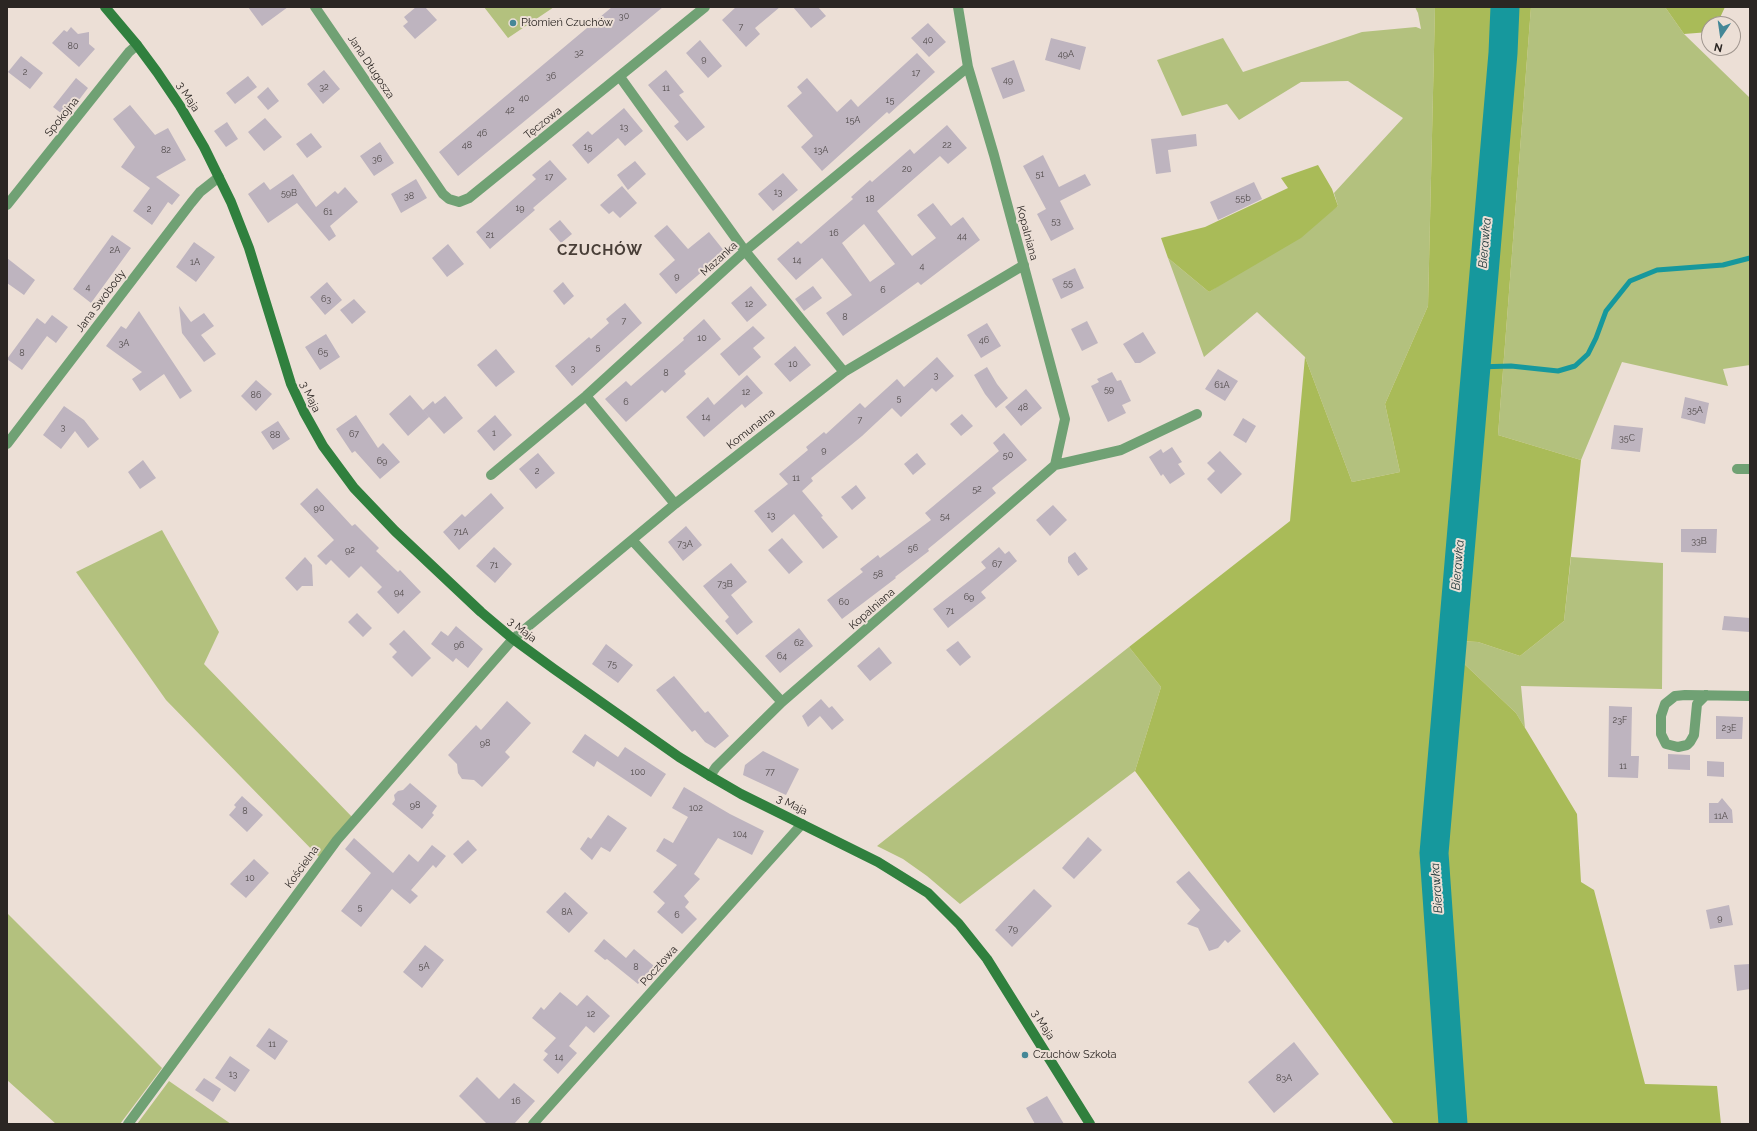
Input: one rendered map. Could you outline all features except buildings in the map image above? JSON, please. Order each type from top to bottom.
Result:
[{"type":"main road","name":"3 Maja","points":[[105,7],[137,45],[180,106],[219,177],[236,214],[251,254],[291,384],[304,412],[323,446],[345,477],[395,530],[481,612],[513,639],[659,743],[710,776],[895,871],[928,894],[944,908],[974,941],[987,959],[1090,1124]]},
{"type":"street","name":"Jana Długosza","points":[[315,7],[406,141]]},
{"type":"street","name":"Tęczowa","points":[[406,141],[443,194],[449,200],[459,202],[465,200],[620,77],[705,7]]},
{"type":"street","name":"Kopalniana","points":[[958,7],[968,67],[1024,265],[1065,419],[1055,465]]},
{"type":"street","name":"Spokojna","points":[[7,205],[129,52],[137,45]]},
{"type":"street","name":"Mazanka","points":[[491,475],[586,396],[745,251],[968,67]]},
{"type":"street","points":[[620,77],[745,251],[844,372]]},
{"type":"street","name":"Jana Swobody","points":[[7,444],[191,203],[200,192],[219,177]]},
{"type":"street","name":"Komunalna","points":[[513,639],[675,504],[844,372],[1024,265]]},
{"type":"street","points":[[586,396],[675,504]]},
{"type":"street","name":"Kopalniana","points":[[710,776],[716,767],[782,702],[1055,465],[1121,450],[1197,414]]},
{"type":"street","points":[[1737,469],[1750,469]]},
{"type":"street","points":[[632,540],[782,702]]},
{"type":"street","name":"Kościelna","points":[[128,1124],[337,840],[513,639]]},
{"type":"street","points":[[1706,696],[1697,704],[1694,735],[1690,742],[1678,747],[1673,747],[1666,744],[1662,738],[1660,729],[1661,716],[1665,704],[1674,696],[1680,695],[1750,696]]},
{"type":"street","name":"Pocztowa","points":[[533,1124],[802,824]]},
{"type":"green space","name":"Płomień Czuchów","points":[[484,7],[554,7],[508,38]]},
{"type":"green space","points":[[1415,7],[1435,7],[1428,306],[1385,404],[1400,472],[1352,482],[1305,357],[1257,312],[1204,357],[1168,258],[1209,292],[1338,206],[1334,193],[1403,118],[1348,81],[1301,82],[1239,120],[1227,104],[1182,116],[1157,60],[1223,38],[1243,72],[1362,32],[1416,27],[1421,29],[1418,13]]},
{"type":"green space","points":[[1435,7],[1531,7],[1498,435],[1581,460],[1564,621],[1520,656],[1478,642],[1439,640],[1516,713],[1577,814],[1581,882],[1594,890],[1645,1084],[1717,1086],[1721,1124],[1394,1124],[1135,771],[1161,687],[1129,647],[1290,521],[1305,357],[1352,482],[1400,472],[1385,404],[1428,306]]},
{"type":"green space","points":[[1531,7],[1665,7],[1684,34],[1701,50],[1701,56],[1707,56],[1750,98],[1750,365],[1723,369],[1728,386],[1622,362],[1581,460],[1498,435]]},
{"type":"green space","points":[[1665,7],[1725,7],[1721,16],[1701,16],[1701,33],[1684,34]]},
{"type":"green space","points":[[1318,165],[1332,189],[1338,206],[1301,238],[1209,292],[1168,258],[1161,238],[1205,227],[1288,188],[1281,178]]},
{"type":"green space","points":[[162,530],[219,632],[204,664],[353,818],[320,858],[166,700],[76,572]]},
{"type":"green space","points":[[1571,557],[1663,563],[1662,689],[1521,686],[1525,728],[1516,713],[1439,640],[1478,642],[1520,656],[1564,621]]},
{"type":"green space","points":[[1129,647],[1161,687],[1135,771],[960,904],[927,876],[903,859],[877,846]]},
{"type":"green space","points":[[7,913],[162,1068],[120,1124],[56,1124],[7,1080]]},
{"type":"green space","points":[[169,1081],[231,1124],[137,1124]]},
{"type":"waterway","name":"Bierawka","points":[[1453,1124],[1434,853],[1503,53],[1505,7]]},
{"type":"waterway","points":[[1476,367],[1511,366],[1558,371],[1575,366],[1588,354],[1596,338],[1606,311],[1630,281],[1657,270],[1723,265],[1750,258]]},
{"type":"place","name":"Płomień Czuchów","points":[[513,23]]},
{"type":"place","name":"Czuchów Szkoła","points":[[1025,1055]]},
{"type":"district","name":"CZUCHÓW","points":[[600,250]]}]
